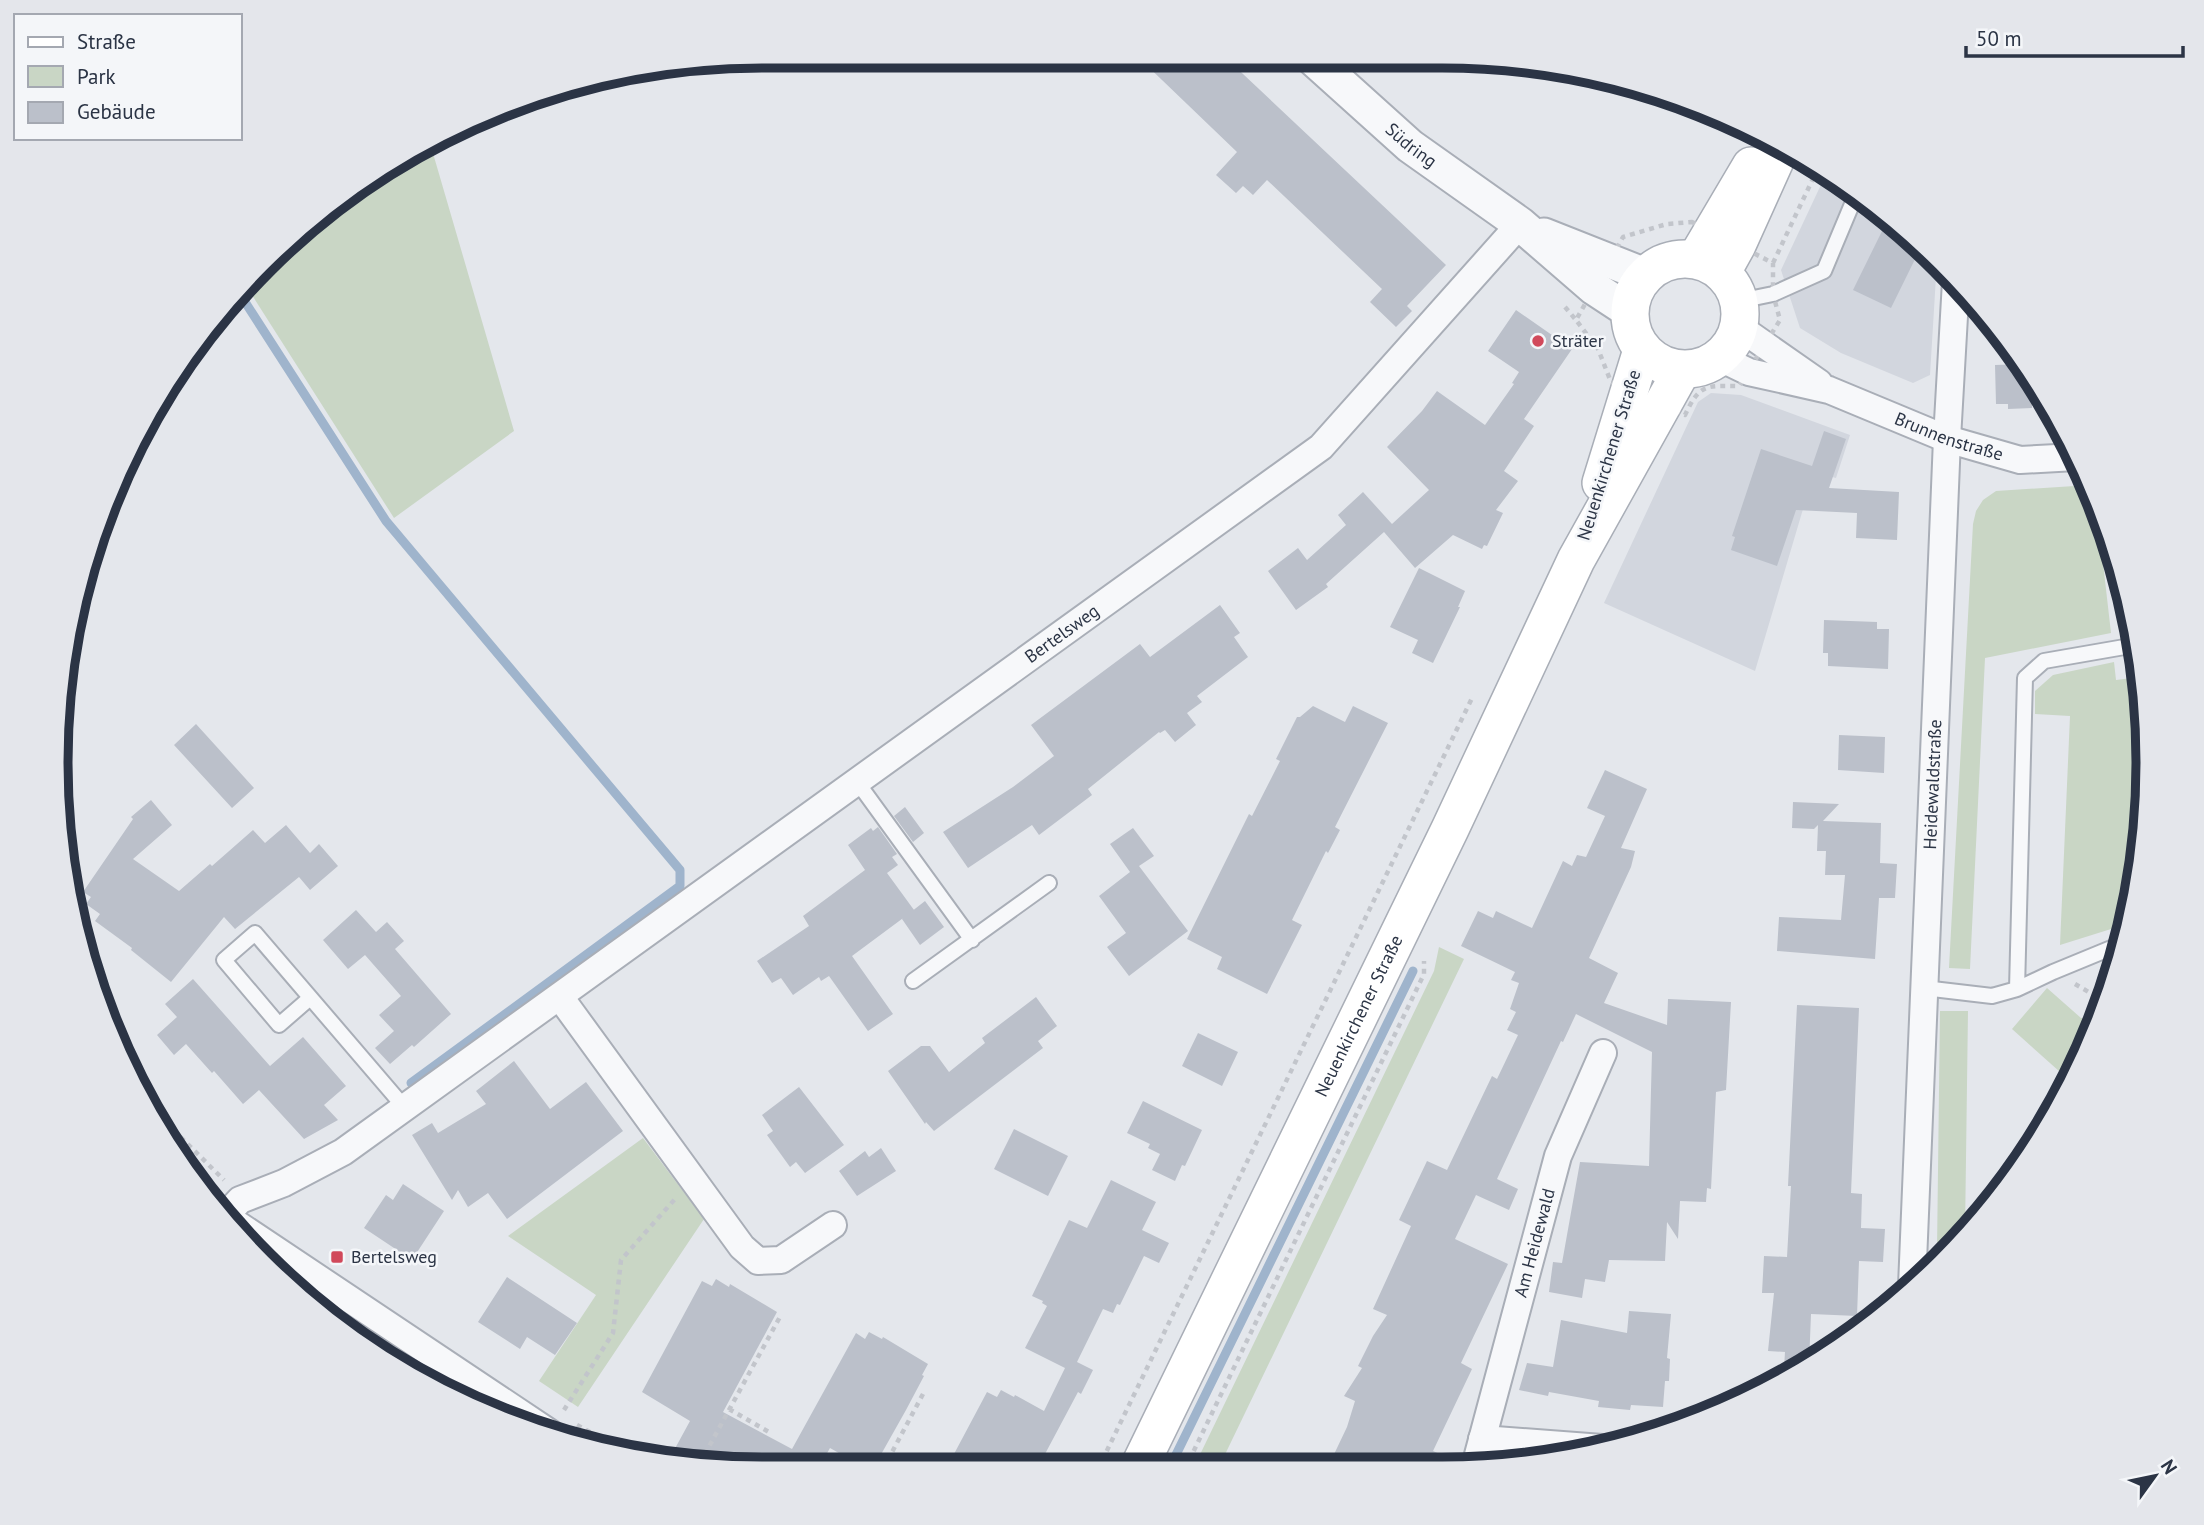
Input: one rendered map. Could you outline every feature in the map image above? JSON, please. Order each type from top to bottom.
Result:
[{"type":"main road","points":[[1720,278],[1678,259],[1660,264],[1646,275],[1637,285],[1629,311],[1634,338],[1642,350],[1667,367],[1682,370],[1695,369],[1720,358],[1732,344],[1720,278],[1765,148]]},
{"type":"main road","points":[[1720,278],[1778,155]]},
{"type":"main road","name":"Neuenkirchener Straße","points":[[1576,560],[1642,350]]},
{"type":"main road","name":"Neuenkirchener Straße","points":[[1144,1457],[1450,829],[1576,560],[1682,370]]},
{"type":"street","name":"Südring","points":[[1323,68],[1410,146],[1520,224],[1594,288],[1629,311]]},
{"type":"street","name":"Südring","points":[[1520,224],[1646,275]]},
{"type":"street","name":"Bertelsweg","points":[[232,1210],[343,1153],[1321,447],[1520,224]]},
{"type":"street","name":"Brunnenstraße","points":[[1720,278],[1829,390]]},
{"type":"street","name":"Heidewaldstraße","points":[[1912,1272],[1955,297]]},
{"type":"street","name":"Brunnenstraße","points":[[1720,358],[1749,372],[1829,390],[1947,439],[2020,460],[2065,458]]},
{"type":"street","points":[[561,997],[741,1247],[758,1261],[781,1260],[833,1225]]},
{"type":"street","name":"Am Heidewald","points":[[1478,1455],[1558,1156],[1603,1053]]},
{"type":"street","points":[[238,1216],[555,1424]]},
{"type":"street","points":[[1482,1439],[1565,1445]]},
{"type":"lane","points":[[1720,278],[1773,293],[1824,271],[1853,204]]},
{"type":"lane","points":[[2017,989],[2025,678],[2044,661],[2126,647]]},
{"type":"lane","points":[[858,783],[972,940]]},
{"type":"lane","points":[[913,981],[1049,883]]},
{"type":"lane","points":[[310,998],[279,1025],[224,960],[255,933],[405,1108]]},
{"type":"lane","points":[[1924,988],[1992,996],[2017,989],[2110,949]]},
{"type":"path","points":[[1773,263],[1814,177]]},
{"type":"path","points":[[1618,245],[1623,237],[1667,224],[1692,222],[1720,278]]},
{"type":"path","points":[[1589,297],[1576,320],[1598,349],[1614,383],[1607,394]]},
{"type":"path","points":[[1104,1457],[1474,694]]},
{"type":"path","points":[[173,1130],[223,1178],[229,1205]]},
{"type":"path","points":[[555,1424],[613,1333],[621,1260],[692,1180]]},
{"type":"path","points":[[705,1454],[781,1315]]},
{"type":"path","points":[[889,1457],[923,1394]]},
{"type":"path","points":[[729,1409],[769,1432]]},
{"type":"shaded area","points":[[1822,182],[1899,241],[1936,276],[1930,375],[1913,383],[1841,353],[1800,328],[1781,270]]},
{"type":"shaded area","points":[[1711,393],[1741,395],[1850,435],[1836,478],[1814,472],[1755,671],[1604,603],[1698,402]]},
{"type":"green space","points":[[433,152],[514,431],[394,518],[251,294],[305,241],[340,212],[377,185]]},
{"type":"green space","points":[[2078,486],[2101,546],[2111,633],[1985,658],[1970,969],[1949,968],[1973,524],[1976,511],[1983,500],[1996,491]]},
{"type":"green space","points":[[2114,662],[2116,680],[2131,678],[2136,762],[2130,853],[2115,928],[2060,945],[2070,716],[2035,714],[2035,691],[2053,675]]},
{"type":"green space","points":[[1439,947],[1464,959],[1224,1457],[1199,1457],[1434,971]]},
{"type":"green space","points":[[2047,988],[2081,1018],[2087,1017],[2062,1074],[2012,1029]]},
{"type":"green space","points":[[1940,1011],[1968,1011],[1965,1217],[1937,1248]]},
{"type":"green space","points":[[643,1138],[704,1219],[578,1407],[539,1381],[596,1295],[508,1236]]},
{"type":"building","points":[[1150,68],[1237,68],[1446,265],[1407,306],[1412,311],[1396,327],[1370,302],[1382,289],[1267,180],[1253,195],[1243,186],[1236,193],[1216,175],[1237,152]]},
{"type":"building","points":[[1883,228],[1916,257],[1891,308],[1853,290]]},
{"type":"building","points":[[1516,310],[1572,349],[1524,419],[1534,426],[1504,471],[1518,481],[1496,510],[1503,513],[1487,546],[1484,545],[1482,549],[1453,535],[1415,568],[1384,532],[1326,584],[1328,587],[1296,610],[1268,571],[1298,548],[1307,560],[1346,525],[1338,515],[1363,492],[1392,524],[1429,490],[1387,447],[1422,411],[1437,391],[1485,425],[1514,384],[1512,383],[1519,372],[1488,351]]},
{"type":"building","points":[[2010,364],[2035,403],[2032,403],[2032,408],[2008,409],[2008,404],[1996,404],[1995,365]]},
{"type":"building","points":[[1824,431],[1846,439],[1829,488],[1899,492],[1897,540],[1856,538],[1857,513],[1796,510],[1777,566],[1731,550],[1735,537],[1732,536],[1761,449],[1812,466]]},
{"type":"building","points":[[1419,568],[1465,591],[1433,663],[1412,653],[1418,640],[1390,627]]},
{"type":"building","points":[[1220,605],[1240,633],[1234,637],[1248,657],[1197,696],[1202,702],[1187,713],[1196,725],[1175,742],[1165,730],[1159,732],[1088,789],[1092,795],[1039,835],[1032,825],[968,868],[943,832],[1013,787],[1054,756],[1031,725],[1140,644],[1150,657]]},
{"type":"building","points":[[1824,620],[1877,622],[1877,629],[1889,629],[1888,669],[1828,666],[1828,653],[1823,653]]},
{"type":"building","points":[[1313,706],[1345,722],[1353,706],[1388,723],[1335,827],[1340,830],[1328,853],[1326,851],[1292,920],[1302,925],[1267,994],[1217,969],[1222,957],[1187,939],[1249,814],[1252,816],[1280,761],[1276,759],[1297,717]]},
{"type":"building","points":[[196,724],[254,788],[232,808],[174,745]]},
{"type":"building","points":[[1839,735],[1885,737],[1884,773],[1838,770]]},
{"type":"building","points":[[1605,770],[1647,789],[1621,848],[1635,851],[1631,867],[1589,958],[1618,973],[1604,1003],[1667,1025],[1668,999],[1731,1002],[1726,1090],[1716,1092],[1711,1189],[1707,1188],[1706,1202],[1680,1201],[1678,1239],[1667,1222],[1665,1261],[1609,1260],[1605,1282],[1585,1279],[1582,1298],[1549,1292],[1553,1262],[1562,1263],[1580,1162],[1649,1166],[1652,1052],[1576,1014],[1497,1179],[1518,1189],[1509,1210],[1476,1195],[1455,1239],[1508,1264],[1461,1363],[1472,1369],[1433,1451],[1446,1457],[1333,1457],[1347,1427],[1355,1401],[1344,1396],[1362,1368],[1358,1366],[1387,1315],[1373,1309],[1411,1226],[1399,1220],[1427,1161],[1447,1170],[1492,1076],[1497,1079],[1518,1035],[1507,1030],[1516,1012],[1510,1009],[1519,983],[1511,980],[1515,972],[1461,946],[1478,911],[1493,918],[1496,911],[1532,928],[1563,861],[1572,866],[1577,855],[1586,857],[1605,816],[1587,808]]},
{"type":"building","points":[[151,800],[172,825],[133,859],[179,891],[253,830],[265,843],[286,825],[310,853],[319,844],[338,866],[310,890],[299,877],[235,929],[224,917],[171,982],[131,950],[132,948],[95,921],[100,914],[86,904],[91,897],[83,892],[133,819],[131,817]]},
{"type":"building","points":[[1793,802],[1839,804],[1823,821],[1881,823],[1880,863],[1897,864],[1895,898],[1879,898],[1875,959],[1777,951],[1779,917],[1841,920],[1845,875],[1825,875],[1826,851],[1817,851],[1818,825],[1814,829],[1792,828]]},
{"type":"building","points":[[905,807],[924,833],[913,842],[894,816]]},
{"type":"building","points":[[878,827],[897,854],[892,857],[898,865],[887,873],[914,910],[852,956],[893,1014],[868,1031],[829,976],[821,981],[819,977],[793,995],[781,978],[772,983],[757,961],[809,926],[803,916],[865,870],[848,845],[871,828],[873,831]]},
{"type":"building","points":[[1133,828],[1154,856],[1139,866],[1188,931],[1129,976],[1107,947],[1126,933],[1099,896],[1130,872],[1110,844]]},
{"type":"building","points":[[925,901],[944,927],[920,945],[902,919]]},
{"type":"building","points":[[356,910],[376,932],[387,922],[404,941],[395,949],[451,1014],[390,1064],[375,1048],[394,1031],[379,1015],[401,996],[365,955],[348,969],[323,940]]},
{"type":"building","points":[[193,979],[270,1066],[303,1037],[346,1086],[324,1105],[338,1120],[304,1139],[259,1090],[243,1104],[186,1044],[174,1055],[157,1035],[177,1017],[165,1004]]},
{"type":"building","points":[[1036,997],[1057,1026],[1038,1041],[1043,1048],[934,1131],[926,1122],[925,1124],[888,1071],[921,1046],[930,1046],[949,1072],[985,1043],[982,1038]]},
{"type":"building","points":[[1797,1005],[1859,1008],[1851,1193],[1862,1194],[1861,1228],[1885,1229],[1883,1262],[1859,1261],[1857,1316],[1811,1314],[1810,1351],[1784,1367],[1785,1352],[1768,1351],[1774,1293],[1762,1293],[1764,1256],[1787,1257],[1791,1186],[1788,1186]]},
{"type":"building","points":[[1198,1033],[1238,1052],[1222,1086],[1182,1066]]},
{"type":"building","points":[[514,1061],[550,1109],[586,1082],[623,1131],[507,1219],[488,1193],[468,1207],[458,1190],[452,1200],[412,1135],[432,1123],[438,1133],[486,1104],[476,1091]]},
{"type":"building","points":[[799,1087],[844,1145],[805,1173],[796,1162],[790,1167],[767,1135],[773,1131],[762,1115]]},
{"type":"building","points":[[1143,1101],[1202,1130],[1175,1181],[1152,1170],[1160,1154],[1148,1148],[1150,1144],[1127,1133]]},
{"type":"building","points":[[1014,1129],[1068,1156],[1048,1196],[994,1169]]},
{"type":"building","points":[[881,1148],[896,1171],[857,1196],[839,1171],[865,1151],[869,1157]]},
{"type":"building","points":[[1111,1180],[1156,1202],[1142,1230],[1169,1243],[1159,1263],[1144,1256],[1120,1305],[1117,1304],[1113,1313],[1103,1309],[1077,1362],[1093,1370],[1081,1394],[1078,1392],[1043,1457],[952,1457],[987,1392],[997,1397],[1001,1390],[1044,1411],[1065,1368],[1025,1348],[1047,1306],[1032,1296],[1069,1220],[1087,1228]]},
{"type":"building","points":[[403,1184],[444,1211],[412,1260],[364,1228],[386,1195],[393,1200]]},
{"type":"building","points":[[507,1277],[577,1323],[555,1355],[527,1337],[520,1349],[478,1322]]},
{"type":"building","points":[[716,1279],[729,1287],[730,1284],[777,1312],[723,1412],[792,1449],[856,1333],[865,1339],[869,1332],[882,1339],[883,1337],[928,1364],[880,1457],[846,1457],[830,1448],[825,1457],[762,1457],[674,1451],[690,1421],[642,1392],[702,1281],[712,1286]]},
{"type":"building","points":[[1629,1311],[1671,1314],[1667,1358],[1670,1359],[1669,1381],[1665,1381],[1663,1407],[1631,1405],[1630,1410],[1598,1407],[1599,1401],[1549,1392],[1548,1396],[1519,1390],[1527,1363],[1553,1367],[1561,1320],[1627,1333]]},
{"type":"waterway","points":[[245,301],[386,521],[680,870],[680,886],[411,1083]]},
{"type":"waterway","points":[[1175,1457],[1413,971]]},
{"type":"place","name":"Sträter","points":[[1538,341]]},
{"type":"place","name":"Bertelsweg","points":[[337,1257]]}]
